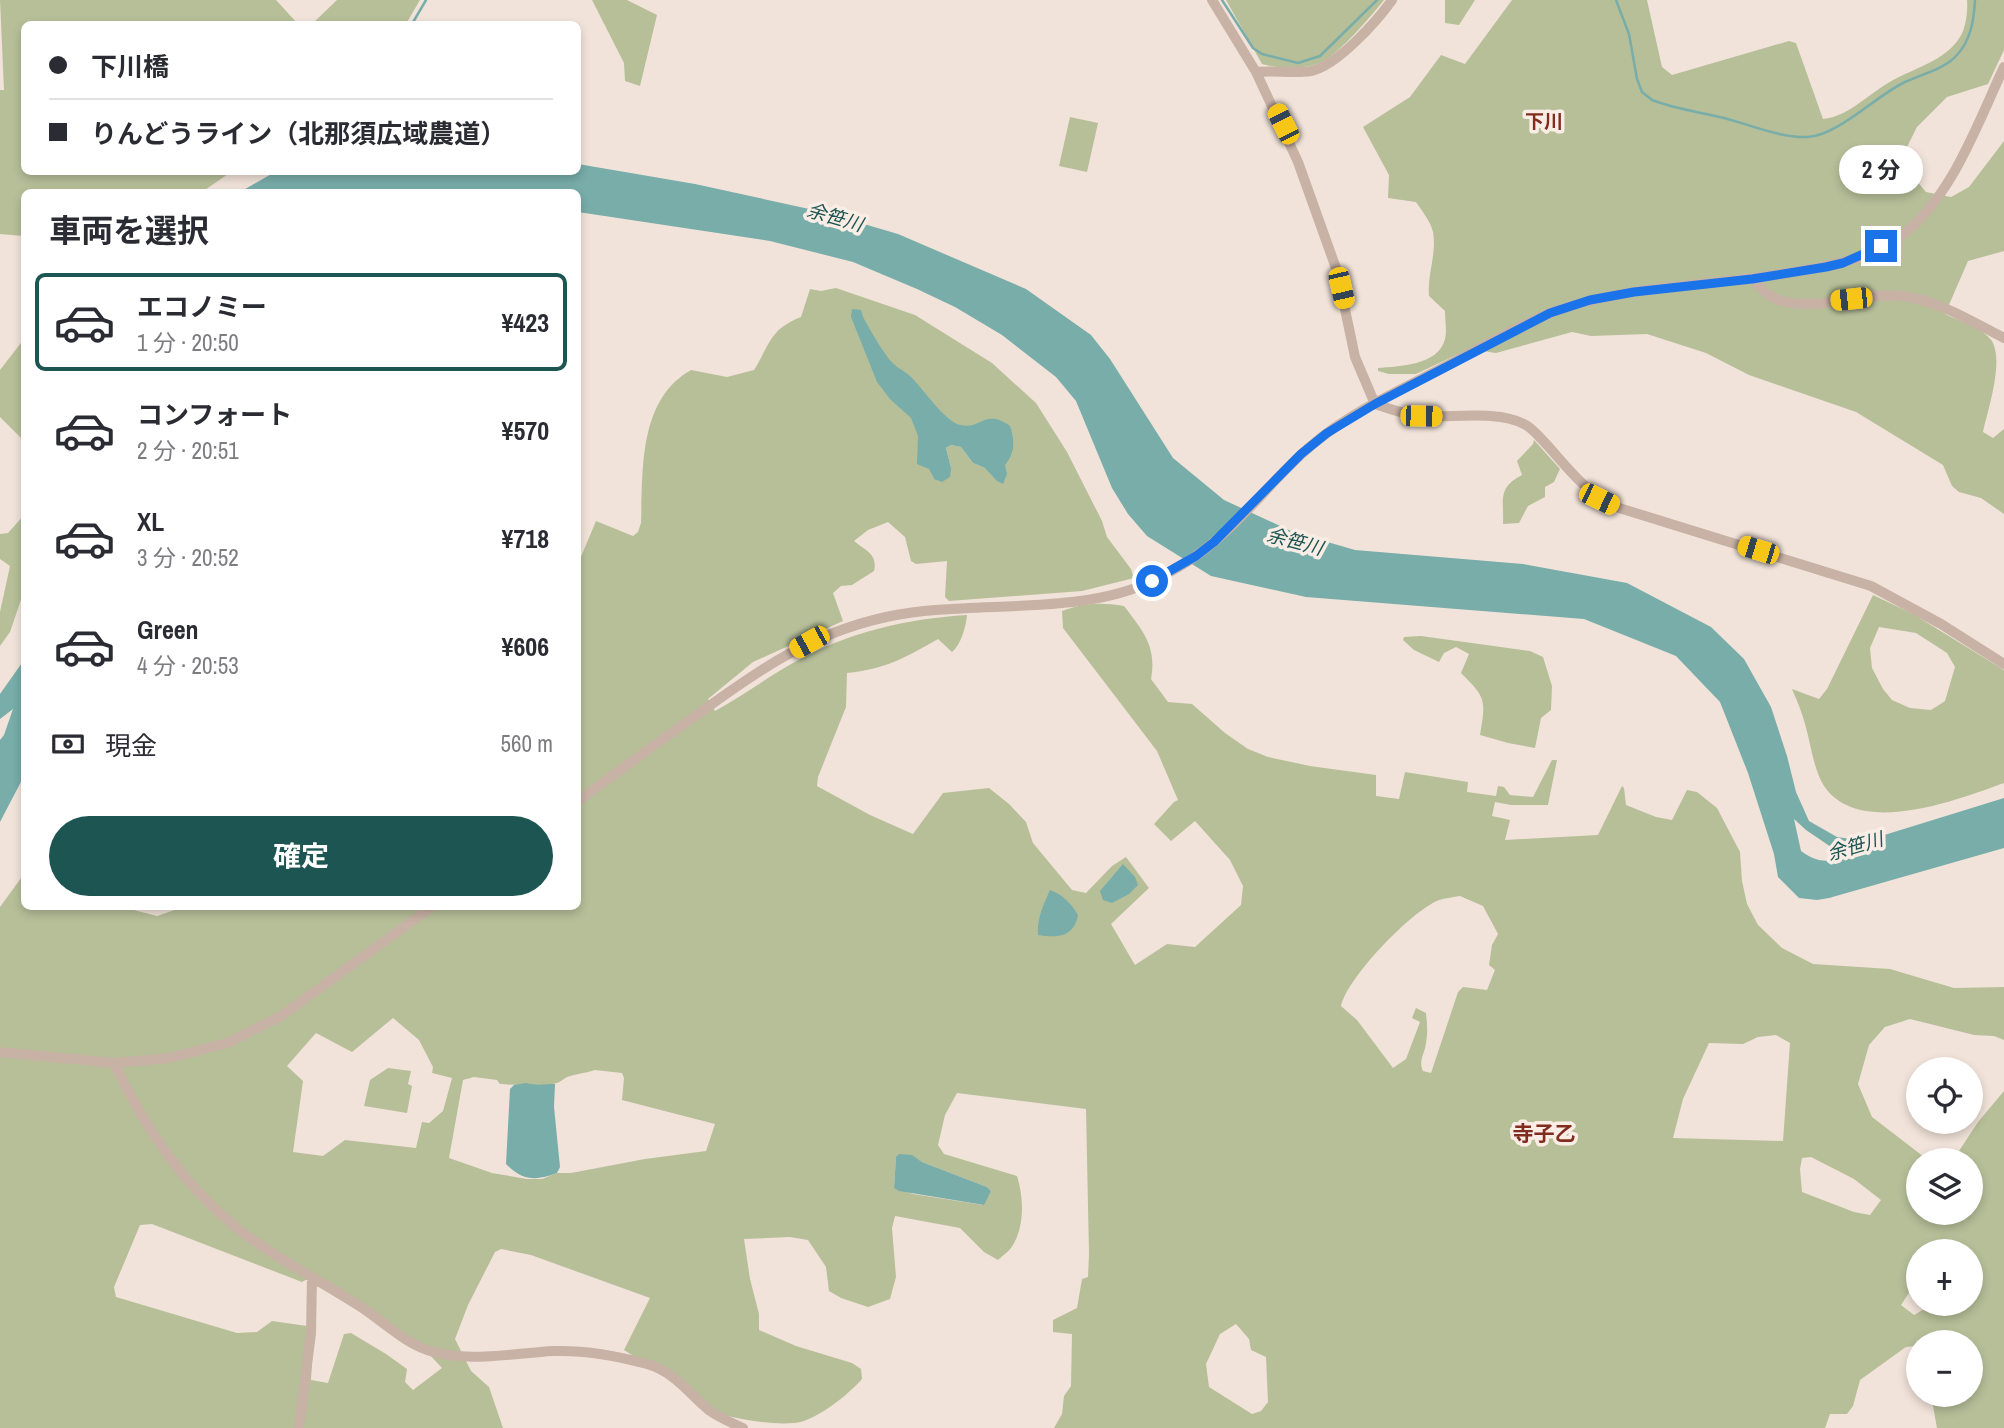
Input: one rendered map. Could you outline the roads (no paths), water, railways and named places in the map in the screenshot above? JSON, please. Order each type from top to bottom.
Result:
[{"type":"street","points":[[1212,0],[1256,72],[1283,124],[1337,271],[1355,357],[1375,404],[1401,413],[1421,416],[1496,417],[1527,425],[1584,487],[1599,499],[1616,507],[1871,586],[1941,624],[2004,664]]},
{"type":"street","points":[[1256,72],[1299,72],[1321,67],[1332,61],[1379,17],[1392,0]]},
{"type":"street","points":[[581,799],[749,677],[809,642],[844,628],[886,617],[959,607],[1078,600],[1134,589],[1152,581],[1196,556],[1214,542],[1314,443],[1375,404],[1550,313],[1590,300],[1634,292],[1752,279],[1843,263],[1897,238],[1918,221],[1938,196],[1956,167],[2004,67]]},
{"type":"street","points":[[1752,279],[1767,294],[1780,301],[1801,304],[1898,296],[1925,300],[2004,338]]},
{"type":"street","points":[[0,1052],[114,1063],[169,1058],[202,1051],[250,1033],[281,1016],[428,910]]},
{"type":"street","points":[[114,1063],[131,1098],[197,1192],[233,1225],[373,1315],[401,1337],[422,1349],[458,1356],[572,1352],[618,1357],[650,1365],[677,1379],[710,1410],[743,1428]]},
{"type":"street","points":[[299,1428],[312,1333],[312,1278]]},
{"type":"water","name":"余笹川","points":[[581,165],[695,184],[823,212],[898,234],[1026,289],[1091,335],[1110,359],[1173,458],[1224,500],[1293,532],[1355,550],[1523,564],[1627,583],[1711,627],[1744,659],[1771,707],[1796,792],[1809,821],[1837,837],[1865,841],[2004,798],[2004,848],[1829,898],[1799,898],[1778,877],[1774,854],[1748,773],[1720,702],[1676,656],[1584,619],[1306,597],[1211,576],[1147,536],[1128,514],[1112,488],[1076,401],[1056,377],[1002,335],[955,307],[853,262],[770,241],[581,212],[581,189],[245,189],[270,175],[581,175]],"holes":[[[1794,819],[1831,847],[1854,853],[1827,861],[1808,856],[1801,851]]]},
{"type":"water","points":[[852,309],[861,310],[872,333],[891,361],[910,376],[947,417],[967,426],[994,419],[1010,426],[1013,447],[1005,465],[1007,474],[1003,484],[985,468],[973,463],[961,447],[951,445],[946,448],[951,468],[950,477],[942,482],[934,479],[929,469],[917,464],[918,436],[911,418],[890,399],[877,382],[851,317]]},
{"type":"water","points":[[21,664],[21,782],[0,822],[0,740],[13,709],[0,719],[0,694]]},
{"type":"water","points":[[1123,864],[1135,877],[1138,885],[1129,894],[1112,903],[1103,900],[1100,891]]},
{"type":"water","points":[[1050,890],[1066,900],[1078,915],[1073,928],[1058,936],[1038,935],[1040,918]]},
{"type":"water","points":[[555,1084],[554,1107],[560,1167],[557,1173],[536,1178],[518,1174],[506,1164],[510,1089],[514,1085]]},
{"type":"water","points":[[899,1154],[912,1155],[922,1162],[987,1187],[991,1191],[984,1205],[899,1191],[894,1188],[896,1157]]},
{"type":"waterway","points":[[414,21],[426,0]]},
{"type":"waterway","points":[[1222,0],[1253,48],[1262,54],[1298,63],[1320,56],[1377,0]]},
{"type":"waterway","points":[[1616,0],[1629,34],[1637,79],[1642,92],[1652,100],[1797,137],[1819,135],[1831,130],[1894,88],[1952,60],[1969,36],[1975,0]]},
{"type":"district","name":"下川","points":[[1544,121]]},
{"type":"district","name":"寺子乙","points":[[1544,1133]]}]
